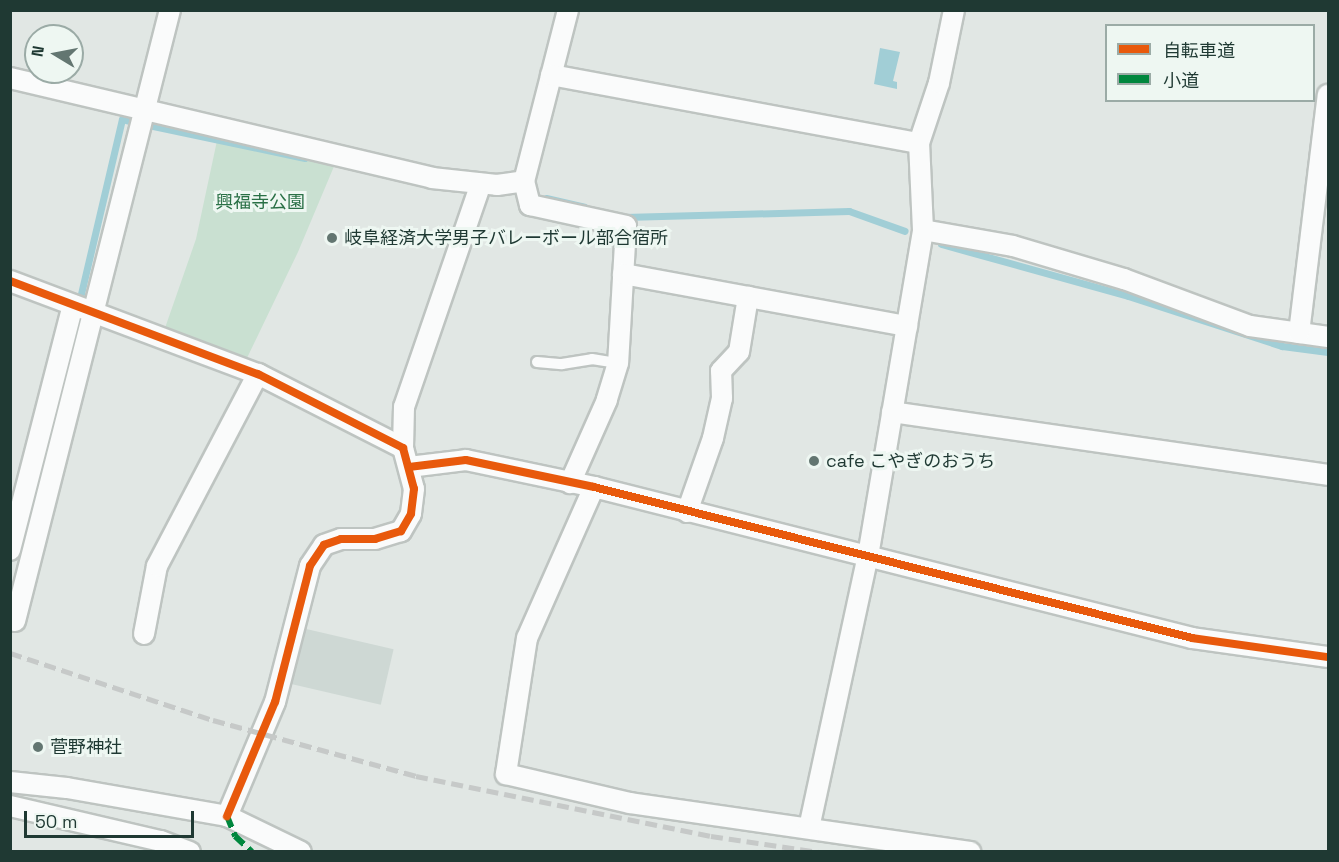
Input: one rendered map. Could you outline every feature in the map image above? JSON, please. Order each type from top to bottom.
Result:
[{"type":"street","points":[[15,621],[170,10]]},
{"type":"street","points":[[568,10],[524,181],[530,205],[626,226],[618,363],[607,400],[570,483]]},
{"type":"street","points":[[809,828],[868,556],[923,231],[919,143],[939,83],[954,10]]},
{"type":"street","points":[[551,75],[919,143]]},
{"type":"street","points":[[10,78],[432,178],[497,185],[524,181]]},
{"type":"street","points":[[1299,333],[1329,94]]},
{"type":"street","points":[[227,816],[275,702],[310,566],[324,545],[342,539],[375,539],[401,531],[411,514],[414,489],[406,458],[404,407],[481,184]]},
{"type":"street","points":[[923,231],[1013,246],[1124,279],[1250,326],[1329,338]]},
{"type":"street","points":[[623,274],[907,326]]},
{"type":"street","points":[[10,281],[258,374],[406,458],[466,460],[594,487],[1192,638],[1329,657]]},
{"type":"street","points":[[687,512],[713,438],[722,398],[721,370],[739,352],[748,297]]},
{"type":"street","points":[[10,549],[73,305]]},
{"type":"street","points":[[144,633],[157,566],[258,374]]},
{"type":"street","points":[[892,412],[1329,475]]},
{"type":"street","points":[[594,487],[527,638],[506,774],[630,803],[970,852]]},
{"type":"street","points":[[10,782],[67,788],[227,816],[301,852]]},
{"type":"street","points":[[10,806],[161,841],[189,852]]},
{"type":"lane","points":[[537,362],[562,364],[592,359],[618,363]]},
{"type":"shaded area","points":[[302,628],[394,649],[381,705],[289,684]]},
{"type":"green space","name":"興福寺公園","points":[[218,136],[335,164],[298,252],[247,358],[165,328],[196,239]]},
{"type":"water","points":[[880,48],[900,52],[893,81],[897,82],[897,89],[874,84]]},
{"type":"waterway","points":[[80,298],[122,119],[129,121]]},
{"type":"waterway","points":[[153,126],[305,158]]},
{"type":"waterway","points":[[546,198],[584,207]]},
{"type":"waterway","points":[[624,217],[849,211],[905,231]]},
{"type":"waterway","points":[[941,244],[1128,296],[1282,346],[1328,352]]},
{"type":"railway","points":[[10,653],[213,720],[416,776],[711,836],[819,852]]},
{"type":"marked path","points":[[227,816],[235,836],[252,852]]},
{"type":"cycle path","points":[[10,281],[258,374],[403,448],[414,489],[411,514],[401,531],[375,539],[341,539],[324,545],[310,566],[275,702],[227,816]]},
{"type":"cycle path","points":[[409,467],[466,460],[594,487],[1192,638],[1328,657]]},
{"type":"place","name":"岐阜経済大学男子バレーボール部合宿所","points":[[332,238]]},
{"type":"place","name":"cafe こやぎのおうち","points":[[814,461]]},
{"type":"place","name":"菅野神社","points":[[38,747]]}]
